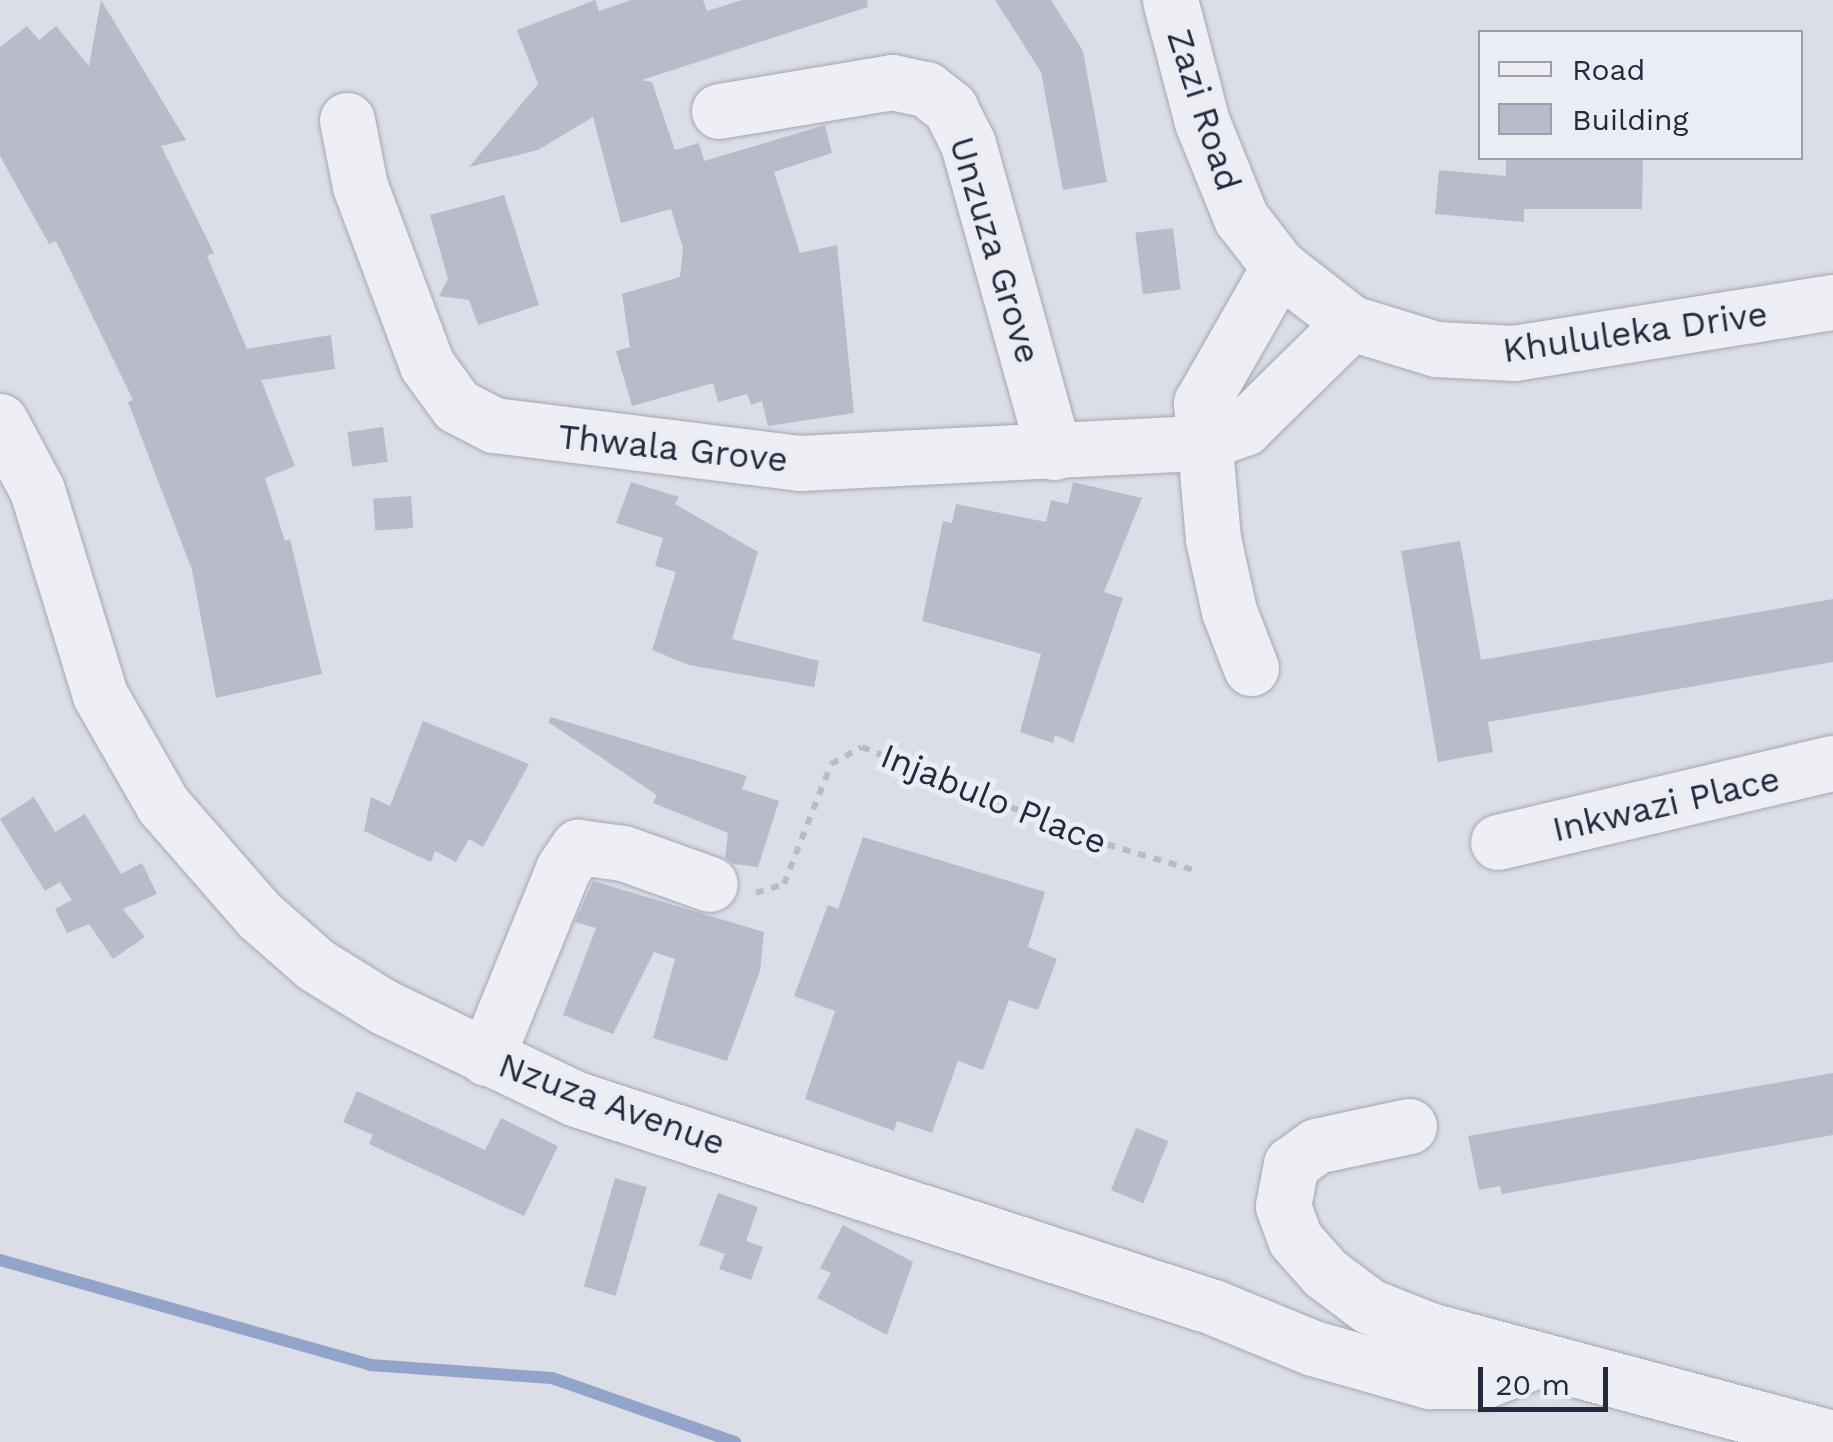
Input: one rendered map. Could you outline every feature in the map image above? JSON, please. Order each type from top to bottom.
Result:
[{"type":"street","name":"Zazi Road","points":[[1170,0],[1222,184],[1279,266]]},
{"type":"street","name":"Unzuza Grove","points":[[720,112],[892,82],[926,89],[950,108],[968,144],[1054,452]]},
{"type":"street","name":"Thwala Grove","points":[[346,120],[360,186],[427,365],[457,406],[494,425],[800,463],[1202,443],[1244,428],[1351,323]]},
{"type":"street","name":"Khululeka Drive","points":[[1279,266],[1351,323],[1436,349],[1514,354],[1833,302]]},
{"type":"street","points":[[1252,668],[1225,593],[1202,443],[1201,403],[1279,266]]},
{"type":"street","name":"Nzuza Avenue","points":[[0,421],[37,490],[100,695],[164,805],[260,916],[316,964],[486,1058],[576,1099],[1377,1368],[1429,1380],[1483,1380],[1532,1362]]},
{"type":"street","name":"Inkwazi Place","points":[[1498,842],[1833,763]]},
{"type":"street","points":[[486,1058],[563,869],[578,847],[623,853],[710,884]]},
{"type":"street","points":[[1409,1126],[1316,1146],[1291,1164],[1282,1206],[1295,1239],[1325,1274],[1369,1306],[1532,1362],[1637,1382],[1833,1438]]},
{"type":"path","name":"Injabulo Place","points":[[710,884],[752,893],[784,884],[831,764],[862,746],[1092,840],[1197,871]]},
{"type":"building","points":[[101,0],[186,140],[161,146],[214,253],[207,256],[247,349],[331,335],[335,369],[261,380],[295,466],[265,478],[285,541],[290,539],[322,674],[216,698],[192,570],[128,402],[133,400],[56,241],[49,244],[0,156],[0,47],[27,26],[39,40],[56,26],[89,66]]},
{"type":"building","points":[[595,0],[599,11],[631,0],[703,0],[707,11],[742,0],[867,0],[868,7],[642,80],[652,82],[675,150],[699,143],[704,161],[825,125],[832,153],[774,172],[800,253],[837,245],[854,413],[768,426],[762,401],[751,405],[747,394],[718,402],[713,383],[632,406],[616,351],[630,347],[622,294],[680,277],[683,248],[671,209],[621,223],[593,117],[538,150],[469,167],[538,84],[517,30]]},
{"type":"building","points":[[995,0],[1051,0],[1083,51],[1107,182],[1063,190],[1041,72]]},
{"type":"building","points":[[1506,160],[1643,160],[1642,209],[1524,209],[1524,222],[1435,214],[1439,170],[1506,176]]},
{"type":"building","points":[[504,195],[539,305],[478,325],[469,300],[439,296],[448,279],[430,215]]},
{"type":"building","points":[[1173,228],[1181,290],[1143,294],[1135,233]]},
{"type":"building","points":[[383,427],[388,462],[352,467],[347,432]]},
{"type":"building","points":[[631,482],[679,497],[675,504],[758,552],[732,639],[819,661],[814,687],[689,665],[652,650],[676,572],[655,566],[663,538],[616,523]]},
{"type":"building","points":[[1073,482],[1142,498],[1104,592],[1123,598],[1073,743],[1055,735],[1053,743],[1020,732],[1041,654],[922,621],[943,521],[952,523],[956,504],[1046,522],[1051,500],[1068,504]]},
{"type":"building","points":[[411,496],[413,528],[375,531],[373,499]]},
{"type":"building","points":[[1460,541],[1481,660],[1833,599],[1833,662],[1488,722],[1493,752],[1438,762],[1401,551]]},
{"type":"building","points":[[551,717],[747,776],[742,789],[779,801],[758,867],[734,864],[725,858],[728,833],[653,803],[657,795],[548,722]]},
{"type":"building","points":[[423,721],[529,764],[483,847],[469,839],[456,862],[435,851],[431,862],[364,831],[371,797],[390,806]]},
{"type":"building","points":[[34,797],[55,832],[85,814],[121,874],[142,863],[157,894],[123,909],[145,937],[113,959],[89,924],[67,933],[55,909],[72,900],[60,882],[45,891],[0,819]]},
{"type":"building","points":[[863,837],[1045,892],[1028,947],[1057,959],[1038,1010],[1009,1000],[983,1070],[958,1061],[932,1133],[897,1121],[894,1131],[805,1099],[835,1011],[794,996],[828,905],[838,909]]},
{"type":"building","points":[[593,881],[764,932],[760,971],[727,1061],[653,1038],[675,959],[654,952],[613,1034],[563,1015],[596,928],[575,922]]},
{"type":"building","points":[[1833,1073],[1833,1135],[1502,1194],[1500,1186],[1479,1190],[1468,1136]]},
{"type":"building","points":[[357,1091],[485,1150],[501,1118],[558,1146],[524,1216],[369,1144],[373,1135],[343,1122]]},
{"type":"building","points":[[1136,1128],[1168,1141],[1143,1203],[1111,1190]]},
{"type":"building","points":[[615,1178],[647,1187],[616,1296],[584,1287]]},
{"type":"building","points":[[718,1193],[758,1207],[746,1241],[763,1247],[751,1280],[719,1269],[725,1254],[699,1245]]},
{"type":"building","points":[[843,1225],[913,1262],[887,1335],[817,1298],[831,1273],[820,1268]]},
{"type":"waterway","points":[[0,1260],[370,1365],[552,1378],[735,1442]]}]
